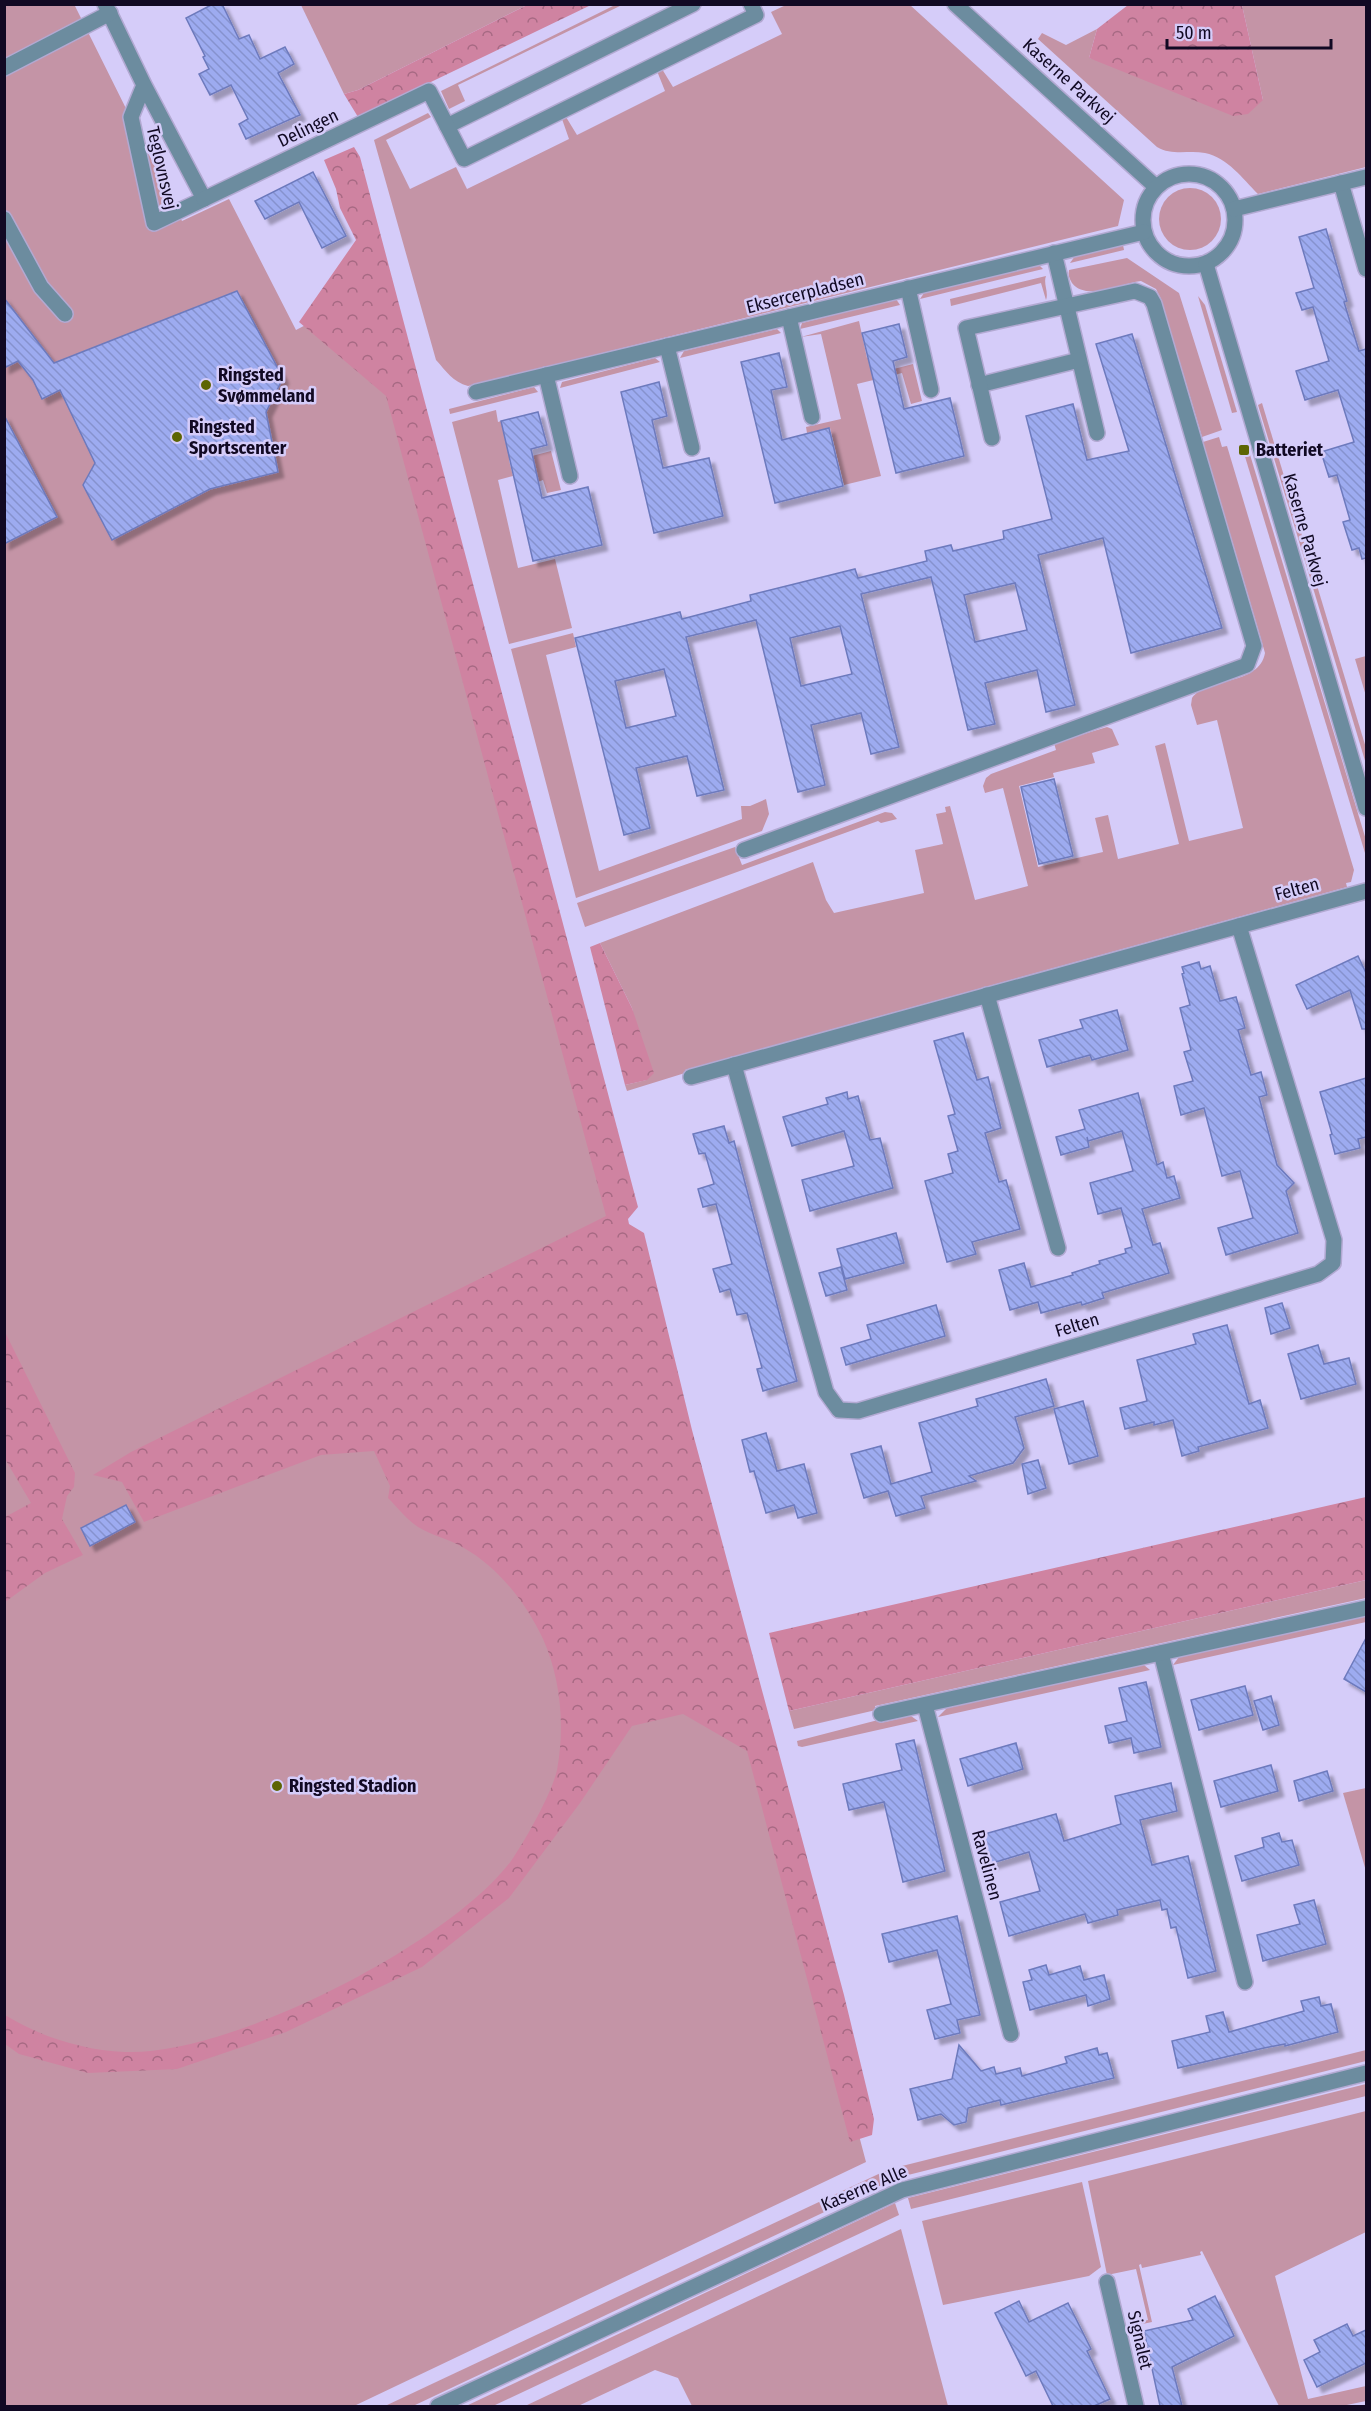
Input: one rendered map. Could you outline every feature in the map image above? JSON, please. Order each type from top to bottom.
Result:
[{"type":"street","points":[[693,4],[447,126],[464,159],[756,15],[751,4]]},
{"type":"street","name":"Kaserne Parkvej","points":[[955,4],[1156,187]]},
{"type":"street","points":[[4,68],[107,9]]},
{"type":"street","name":"Teglovnsvej","points":[[107,9],[204,200],[154,223],[131,117],[144,85]]},
{"type":"street","name":"Delingen","points":[[204,200],[429,91],[447,126]]},
{"type":"street","points":[[1195,174],[1208,178],[1220,186],[1234,209],[1235,223],[1230,242],[1217,257],[1206,264],[1190,267],[1175,265],[1161,258],[1150,246],[1144,232],[1142,216],[1147,200],[1156,187],[1174,177],[1195,174]]},
{"type":"street","points":[[1234,209],[1366,177]]},
{"type":"street","points":[[1341,183],[1366,269]]},
{"type":"street","points":[[4,219],[41,287],[65,314]]},
{"type":"street","name":"Eksercerpladsen","points":[[476,392],[1144,232]]},
{"type":"street","points":[[1054,253],[1097,433]]},
{"type":"street","name":"Kaserne Parkvej","points":[[1206,264],[1366,808]]},
{"type":"street","points":[[908,288],[932,390]]},
{"type":"street","points":[[744,850],[1247,665],[1254,646],[1154,304],[1150,297],[1135,291],[966,328],[992,438]]},
{"type":"street","points":[[789,317],[812,417]]},
{"type":"street","points":[[667,346],[692,448]]},
{"type":"street","points":[[979,385],[1079,360]]},
{"type":"street","points":[[546,375],[570,476]]},
{"type":"street","name":"Felten","points":[[691,1077],[1366,891]]},
{"type":"street","name":"Felten","points":[[734,1065],[826,1392],[838,1410],[858,1411],[1318,1274],[1333,1263],[1334,1240],[1239,926]]},
{"type":"street","points":[[987,995],[1058,1248]]},
{"type":"street","points":[[881,1714],[1366,1608]]},
{"type":"street","points":[[1161,1653],[1245,1982]]},
{"type":"street","name":"Ravelinen","points":[[925,1705],[1011,2034]]},
{"type":"street","name":"Kaserne Alle","points":[[438,2406],[902,2190],[1366,2073]]},
{"type":"street","name":"Signalet","points":[[1107,2282],[1136,2406]]},
{"type":"shaded area","points":[[74,4],[182,221],[229,199],[296,330],[371,291],[866,2162],[354,2406],[5,2406],[4,5]]},
{"type":"shaded area","points":[[301,5],[527,5],[358,90],[344,94]]},
{"type":"shaded area","points":[[615,5],[622,5],[458,85],[465,101],[449,109],[441,91]]},
{"type":"shaded area","points":[[786,5],[910,5],[1124,200],[1118,226],[468,386],[450,376],[436,360],[374,140],[428,113],[431,117],[386,140],[410,189],[456,167],[467,189],[569,139],[562,119],[566,117],[577,135],[665,91],[657,71],[662,69],[673,87],[782,34],[771,12]]},
{"type":"shaded area","points":[[1242,5],[1366,5],[1366,167],[1258,194],[1221,159],[1205,153],[1169,151],[1157,147],[1038,39],[1042,33],[1066,45],[1097,29],[1089,58],[1263,100]]},
{"type":"shaded area","points":[[1190,188],[1207,193],[1212,197],[1216,202],[1221,219],[1216,236],[1212,241],[1207,245],[1190,250],[1173,245],[1168,241],[1164,236],[1159,219],[1164,202],[1168,197],[1173,193]]},
{"type":"shaded area","points":[[1123,245],[1124,250],[1070,263],[1075,256]]},
{"type":"shaded area","points":[[1127,258],[1179,293],[1222,430],[1202,437],[1161,299],[1156,289],[1141,281],[1105,290],[1086,291],[1078,288],[1069,278],[1069,270]]},
{"type":"shaded area","points":[[1038,264],[1043,269],[920,299],[924,293]]},
{"type":"shaded area","points":[[1046,276],[1046,300],[1041,283],[951,306],[950,299]]},
{"type":"shaded area","points":[[1198,296],[1205,305],[1237,412],[1232,413]]},
{"type":"shaded area","points":[[896,299],[900,305],[800,329],[802,323]]},
{"type":"shaded area","points":[[859,321],[867,358],[881,356],[886,371],[913,364],[922,401],[911,404],[902,373],[857,384],[881,476],[844,485],[830,428],[807,433],[806,427],[841,419],[821,334],[801,337]]},
{"type":"shaded area","points":[[777,329],[781,333],[680,358],[684,351]]},
{"type":"shaded area","points":[[655,358],[660,362],[560,388],[562,382]]},
{"type":"shaded area","points":[[534,387],[538,392],[450,414],[449,409]]},
{"type":"shaded area","points":[[1262,403],[1366,748],[1366,764],[1258,405]]},
{"type":"shaded area","points":[[496,410],[498,422],[501,421],[526,456],[509,460],[513,476],[498,480],[518,568],[555,559],[572,628],[509,644],[452,422]]},
{"type":"shaded area","points":[[1219,437],[1222,447],[1227,446],[1354,870],[1351,882],[1346,883],[1347,887],[685,1070],[685,1073],[627,1091],[625,1085],[646,1080],[632,1008],[600,943],[813,862],[826,900],[834,913],[924,893],[915,850],[943,844],[936,814],[946,812],[945,807],[950,806],[975,900],[1028,886],[1003,788],[985,793],[983,786],[986,778],[991,774],[1056,750],[1054,743],[1107,727],[1112,729],[1119,745],[1092,753],[1095,763],[1053,773],[1054,777],[1019,786],[1038,867],[1103,852],[1095,818],[1108,815],[1118,859],[1179,844],[1155,746],[1165,743],[1189,841],[1243,828],[1217,720],[1197,725],[1191,705],[1192,698],[1200,691],[1253,671],[1261,664],[1265,653],[1203,442]]},
{"type":"shaded area","points":[[1248,448],[1366,840],[1365,853],[1243,450]]},
{"type":"shaded area","points":[[551,451],[561,490],[547,493],[543,480],[538,482],[532,456]]},
{"type":"shaded area","points":[[573,633],[576,647],[546,655],[599,871],[742,819],[741,806],[750,806],[766,799],[769,814],[762,831],[576,898],[511,649]]},
{"type":"shaded area","points":[[1366,656],[1366,696],[1355,659]]},
{"type":"shaded area","points":[[885,812],[892,813],[897,819],[881,823],[878,821],[585,927],[577,903],[735,847],[742,865]]},
{"type":"shaded area","points":[[1366,1580],[1366,1598],[875,1706],[876,1710],[794,1729],[789,1711]]},
{"type":"shaded area","points":[[1366,1616],[1366,1622],[1173,1665],[1179,1657]]},
{"type":"shaded area","points":[[1144,1665],[1150,1670],[938,1717],[947,1708]]},
{"type":"shaded area","points":[[911,1716],[918,1721],[798,1746],[797,1741],[878,1720],[880,1723]]},
{"type":"shaded area","points":[[1366,1788],[1366,1871],[1343,1793]]},
{"type":"shaded area","points":[[1366,2050],[1366,2061],[904,2176],[902,2166]]},
{"type":"shaded area","points":[[1366,2084],[1366,2096],[911,2209],[908,2198]]},
{"type":"shaded area","points":[[1366,2111],[1366,2232],[1275,2276],[1308,2399],[1366,2386],[1366,2401],[1342,2406],[1279,2406],[1202,2251],[1201,2255],[1142,2268],[1141,2264],[1139,2265],[1152,2322],[1133,2326],[1135,2333],[1131,2334],[1129,2324],[1148,2320],[1136,2269],[1107,2275],[1088,2181]]},
{"type":"shaded area","points":[[887,2170],[890,2181],[413,2406],[385,2406]]},
{"type":"shaded area","points":[[1082,2182],[1101,2267],[1089,2276],[943,2305],[922,2221]]},
{"type":"shaded area","points":[[895,2203],[899,2215],[493,2406],[466,2406]]},
{"type":"shaded area","points":[[901,2229],[948,2406],[692,2406],[678,2378],[655,2370],[578,2406],[525,2406]]},
{"type":"green space","points":[[527,5],[591,5],[358,117],[344,94],[358,90]]},
{"type":"green space","points":[[1128,5],[1242,5],[1263,100],[1248,114],[1233,116],[1089,58],[1097,29]]},
{"type":"green space","points":[[354,147],[360,157],[638,1207],[628,1219],[629,1224],[644,1233],[692,1430],[844,1995],[874,2119],[872,2135],[850,2142],[747,1751],[683,1714],[632,1726],[580,1803],[509,1898],[422,1967],[286,2032],[177,2069],[88,2073],[19,2054],[5,2044],[5,2015],[47,2036],[78,2045],[125,2052],[169,2048],[221,2036],[277,2015],[334,1989],[389,1959],[439,1926],[481,1893],[517,1852],[544,1804],[557,1770],[561,1720],[554,1670],[543,1639],[528,1612],[500,1576],[477,1556],[459,1545],[418,1527],[406,1517],[388,1498],[390,1486],[374,1451],[321,1455],[144,1522],[122,1482],[93,1475],[131,1452],[606,1216],[386,396],[299,322],[356,240],[340,208],[336,189],[324,160]]},
{"type":"green space","points":[[600,943],[632,1008],[654,1073],[647,1080],[625,1085],[590,947]]},
{"type":"green space","points":[[5,1332],[75,1473],[74,1487],[67,1496],[62,1519],[83,1555],[45,1573],[5,1602],[5,1517],[31,1503],[5,1459]]},
{"type":"green space","points":[[1366,1497],[1366,1580],[789,1711],[769,1633]]},
{"type":"building","points":[[213,4],[222,4],[239,39],[249,35],[260,59],[285,47],[294,64],[278,73],[300,115],[246,139],[239,124],[248,119],[231,85],[210,95],[199,74],[209,69],[203,57],[205,56],[186,18]]},
{"type":"building","points":[[313,172],[346,236],[322,248],[299,202],[265,219],[255,201]]},
{"type":"building","points":[[1326,229],[1359,351],[1366,349],[1366,558],[1362,559],[1359,548],[1352,550],[1343,522],[1350,520],[1337,475],[1329,477],[1321,452],[1354,442],[1338,390],[1305,400],[1296,371],[1329,361],[1313,307],[1302,310],[1296,293],[1314,288],[1299,237]]},
{"type":"building","name":"Ringsted Sportscenter","points":[[237,291],[283,378],[266,412],[278,472],[210,489],[112,540],[83,485],[95,463],[60,390],[42,399],[33,380],[18,361],[4,368],[4,298],[54,363]]},
{"type":"building","points":[[899,324],[907,357],[893,361],[904,409],[950,398],[964,456],[896,473],[862,333]]},
{"type":"building","points":[[1132,334],[1222,628],[1131,653],[1103,538],[1038,555],[1075,705],[1046,712],[1037,670],[985,683],[995,724],[968,730],[931,577],[861,594],[899,747],[871,754],[861,713],[811,725],[825,785],[798,792],[756,620],[686,637],[724,790],[697,796],[687,756],[636,768],[650,828],[624,835],[575,638],[680,612],[682,619],[751,601],[750,595],[855,569],[858,578],[927,561],[925,551],[951,545],[953,551],[1004,539],[1003,531],[1052,519],[1026,416],[1073,404],[1087,460],[1129,451],[1096,344]],"holes":[[[1015,583],[1027,630],[975,642],[964,595]],[[840,626],[852,674],[801,686],[790,638]],[[664,669],[676,716],[626,728],[615,681]]]},
{"type":"building","points":[[779,353],[787,387],[771,390],[782,440],[829,428],[843,486],[775,503],[741,362]]},
{"type":"building","points":[[659,382],[667,416],[652,420],[663,468],[709,458],[723,516],[654,533],[621,392]]},
{"type":"building","points":[[538,412],[547,445],[531,449],[542,498],[588,487],[602,545],[533,561],[501,421]]},
{"type":"building","points":[[4,415],[57,517],[4,544]]},
{"type":"building","points":[[1054,779],[1073,856],[1039,864],[1021,787]]},
{"type":"building","points":[[1358,956],[1366,973],[1366,1029],[1362,1029],[1350,990],[1307,1009],[1296,985]]},
{"type":"building","points":[[1199,962],[1201,969],[1210,966],[1220,1001],[1236,997],[1245,1028],[1238,1030],[1251,1075],[1261,1072],[1267,1095],[1259,1097],[1277,1165],[1294,1183],[1286,1191],[1298,1233],[1226,1255],[1218,1228],[1253,1218],[1240,1171],[1222,1176],[1204,1108],[1181,1115],[1174,1086],[1193,1081],[1184,1052],[1191,1050],[1180,1008],[1190,1005],[1182,967]]},
{"type":"building","points":[[1117,1010],[1128,1050],[1092,1060],[1090,1055],[1047,1067],[1039,1040],[1083,1028],[1080,1020]]},
{"type":"building","points":[[963,1033],[977,1080],[988,1077],[1001,1128],[985,1133],[999,1182],[1006,1180],[1020,1229],[972,1242],[976,1254],[947,1262],[925,1181],[953,1173],[948,1154],[958,1151],[948,1116],[955,1114],[934,1041]]},
{"type":"building","points":[[1366,1078],[1366,1137],[1358,1139],[1360,1148],[1335,1154],[1320,1092]]},
{"type":"building","points":[[847,1092],[848,1099],[858,1096],[870,1140],[880,1138],[893,1188],[810,1211],[802,1180],[854,1166],[844,1131],[792,1146],[783,1117],[828,1104],[826,1098]]},
{"type":"building","points":[[1138,1093],[1157,1165],[1163,1162],[1167,1178],[1174,1176],[1180,1198],[1142,1209],[1153,1245],[1160,1243],[1169,1273],[1102,1293],[1104,1298],[1082,1305],[1081,1302],[1041,1313],[1038,1302],[1010,1310],[999,1270],[1024,1263],[1031,1287],[1073,1275],[1072,1273],[1100,1264],[1099,1261],[1126,1253],[1125,1249],[1132,1247],[1121,1208],[1098,1214],[1090,1183],[1133,1171],[1122,1131],[1088,1141],[1087,1137],[1089,1147],[1061,1155],[1056,1137],[1085,1129],[1079,1110]]},
{"type":"building","points":[[724,1126],[729,1143],[734,1141],[797,1381],[763,1391],[757,1369],[762,1368],[747,1313],[737,1315],[730,1289],[720,1292],[713,1269],[732,1264],[716,1204],[703,1207],[698,1189],[714,1184],[705,1153],[699,1154],[693,1134]]},
{"type":"building","points":[[896,1233],[904,1263],[845,1279],[837,1249]]},
{"type":"building","points":[[841,1267],[847,1290],[826,1296],[819,1273]]},
{"type":"building","points":[[1282,1303],[1290,1328],[1271,1334],[1265,1308]]},
{"type":"building","points":[[936,1305],[945,1336],[846,1365],[841,1348],[871,1339],[867,1325]]},
{"type":"building","points":[[1227,1325],[1249,1404],[1260,1400],[1268,1428],[1198,1447],[1199,1451],[1182,1456],[1173,1420],[1125,1429],[1120,1408],[1147,1401],[1137,1360],[1196,1344],[1193,1334]]},
{"type":"building","points":[[1318,1345],[1324,1364],[1349,1358],[1356,1384],[1301,1399],[1288,1354]]},
{"type":"building","points":[[1046,1379],[1054,1406],[1015,1417],[1024,1448],[1013,1463],[969,1476],[976,1481],[921,1496],[925,1508],[896,1516],[888,1491],[864,1498],[851,1454],[881,1446],[891,1484],[932,1472],[919,1423],[978,1406],[976,1399]]},
{"type":"building","points":[[1083,1401],[1098,1456],[1069,1464],[1054,1409]]},
{"type":"building","points":[[766,1433],[777,1471],[804,1464],[817,1513],[798,1518],[794,1505],[766,1513],[754,1471],[750,1472],[742,1440]]},
{"type":"building","points":[[1038,1460],[1046,1488],[1028,1494],[1022,1464]]},
{"type":"building","points":[[126,1505],[135,1522],[90,1546],[81,1528]]},
{"type":"building","points":[[1366,1638],[1366,1692],[1344,1679]]},
{"type":"building","points":[[1146,1682],[1161,1747],[1134,1753],[1131,1738],[1109,1743],[1105,1726],[1127,1721],[1119,1688]]},
{"type":"building","points":[[1245,1686],[1253,1715],[1199,1730],[1191,1700]]},
{"type":"building","points":[[1271,1696],[1279,1725],[1263,1730],[1254,1701]]},
{"type":"building","points":[[914,1740],[945,1871],[903,1882],[884,1802],[849,1810],[843,1784],[902,1770],[896,1744]]},
{"type":"building","points":[[1016,1743],[1023,1769],[968,1786],[960,1759]]},
{"type":"building","points":[[1271,1765],[1278,1791],[1221,1807],[1214,1781]]},
{"type":"building","points":[[1327,1771],[1333,1791],[1299,1801],[1294,1781]]},
{"type":"building","points":[[1171,1783],[1177,1811],[1140,1820],[1152,1865],[1188,1856],[1216,1971],[1188,1978],[1176,1927],[1171,1928],[1167,1909],[1162,1910],[1160,1900],[1117,1910],[1118,1915],[1088,1923],[1085,1914],[1009,1936],[1000,1902],[1040,1891],[1029,1852],[989,1864],[981,1835],[1056,1814],[1064,1841],[1121,1824],[1115,1796]]},
{"type":"building","points":[[1279,1833],[1282,1842],[1292,1840],[1299,1865],[1242,1881],[1235,1856],[1264,1847],[1262,1838]]},
{"type":"building","points":[[1314,1900],[1326,1944],[1263,1961],[1257,1935],[1300,1924],[1294,1905]]},
{"type":"building","points":[[957,1916],[980,2015],[957,2020],[960,2033],[935,2039],[927,2010],[951,2004],[937,1950],[889,1962],[882,1934]]},
{"type":"building","points":[[1046,1965],[1049,1975],[1080,1966],[1084,1980],[1104,1975],[1110,1999],[1088,2006],[1086,1995],[1030,2010],[1023,1982],[1032,1980],[1029,1970]]},
{"type":"building","points":[[1319,1997],[1321,2006],[1331,2004],[1338,2032],[1285,2046],[1285,2044],[1264,2048],[1178,2068],[1172,2041],[1210,2032],[1206,2016],[1223,2012],[1229,2032],[1304,2011],[1301,2001]]},
{"type":"building","points":[[959,2045],[981,2071],[994,2067],[996,2074],[1020,2068],[1022,2076],[1067,2063],[1065,2057],[1097,2048],[1099,2055],[1107,2053],[1114,2078],[1001,2105],[1000,2100],[968,2108],[966,2122],[954,2125],[941,2114],[918,2120],[910,2089],[952,2079]]},
{"type":"building","points":[[1215,2296],[1234,2336],[1172,2367],[1182,2406],[1160,2406],[1144,2331],[1193,2320],[1188,2309]]},
{"type":"building","points":[[1019,2301],[1029,2322],[1068,2303],[1091,2349],[1087,2351],[1110,2399],[1094,2406],[1053,2406],[1036,2371],[1026,2376],[995,2313]]},
{"type":"building","points":[[1347,2324],[1353,2336],[1366,2330],[1366,2363],[1317,2387],[1304,2360],[1320,2352],[1314,2340]]},
{"type":"place","name":"Ringsted Svømmeland","points":[[206,385]]},
{"type":"place","name":"Ringsted Sportscenter","points":[[177,437]]},
{"type":"place","name":"Batteriet","points":[[1244,450]]},
{"type":"place","name":"Ringsted Stadion","points":[[277,1786]]}]
